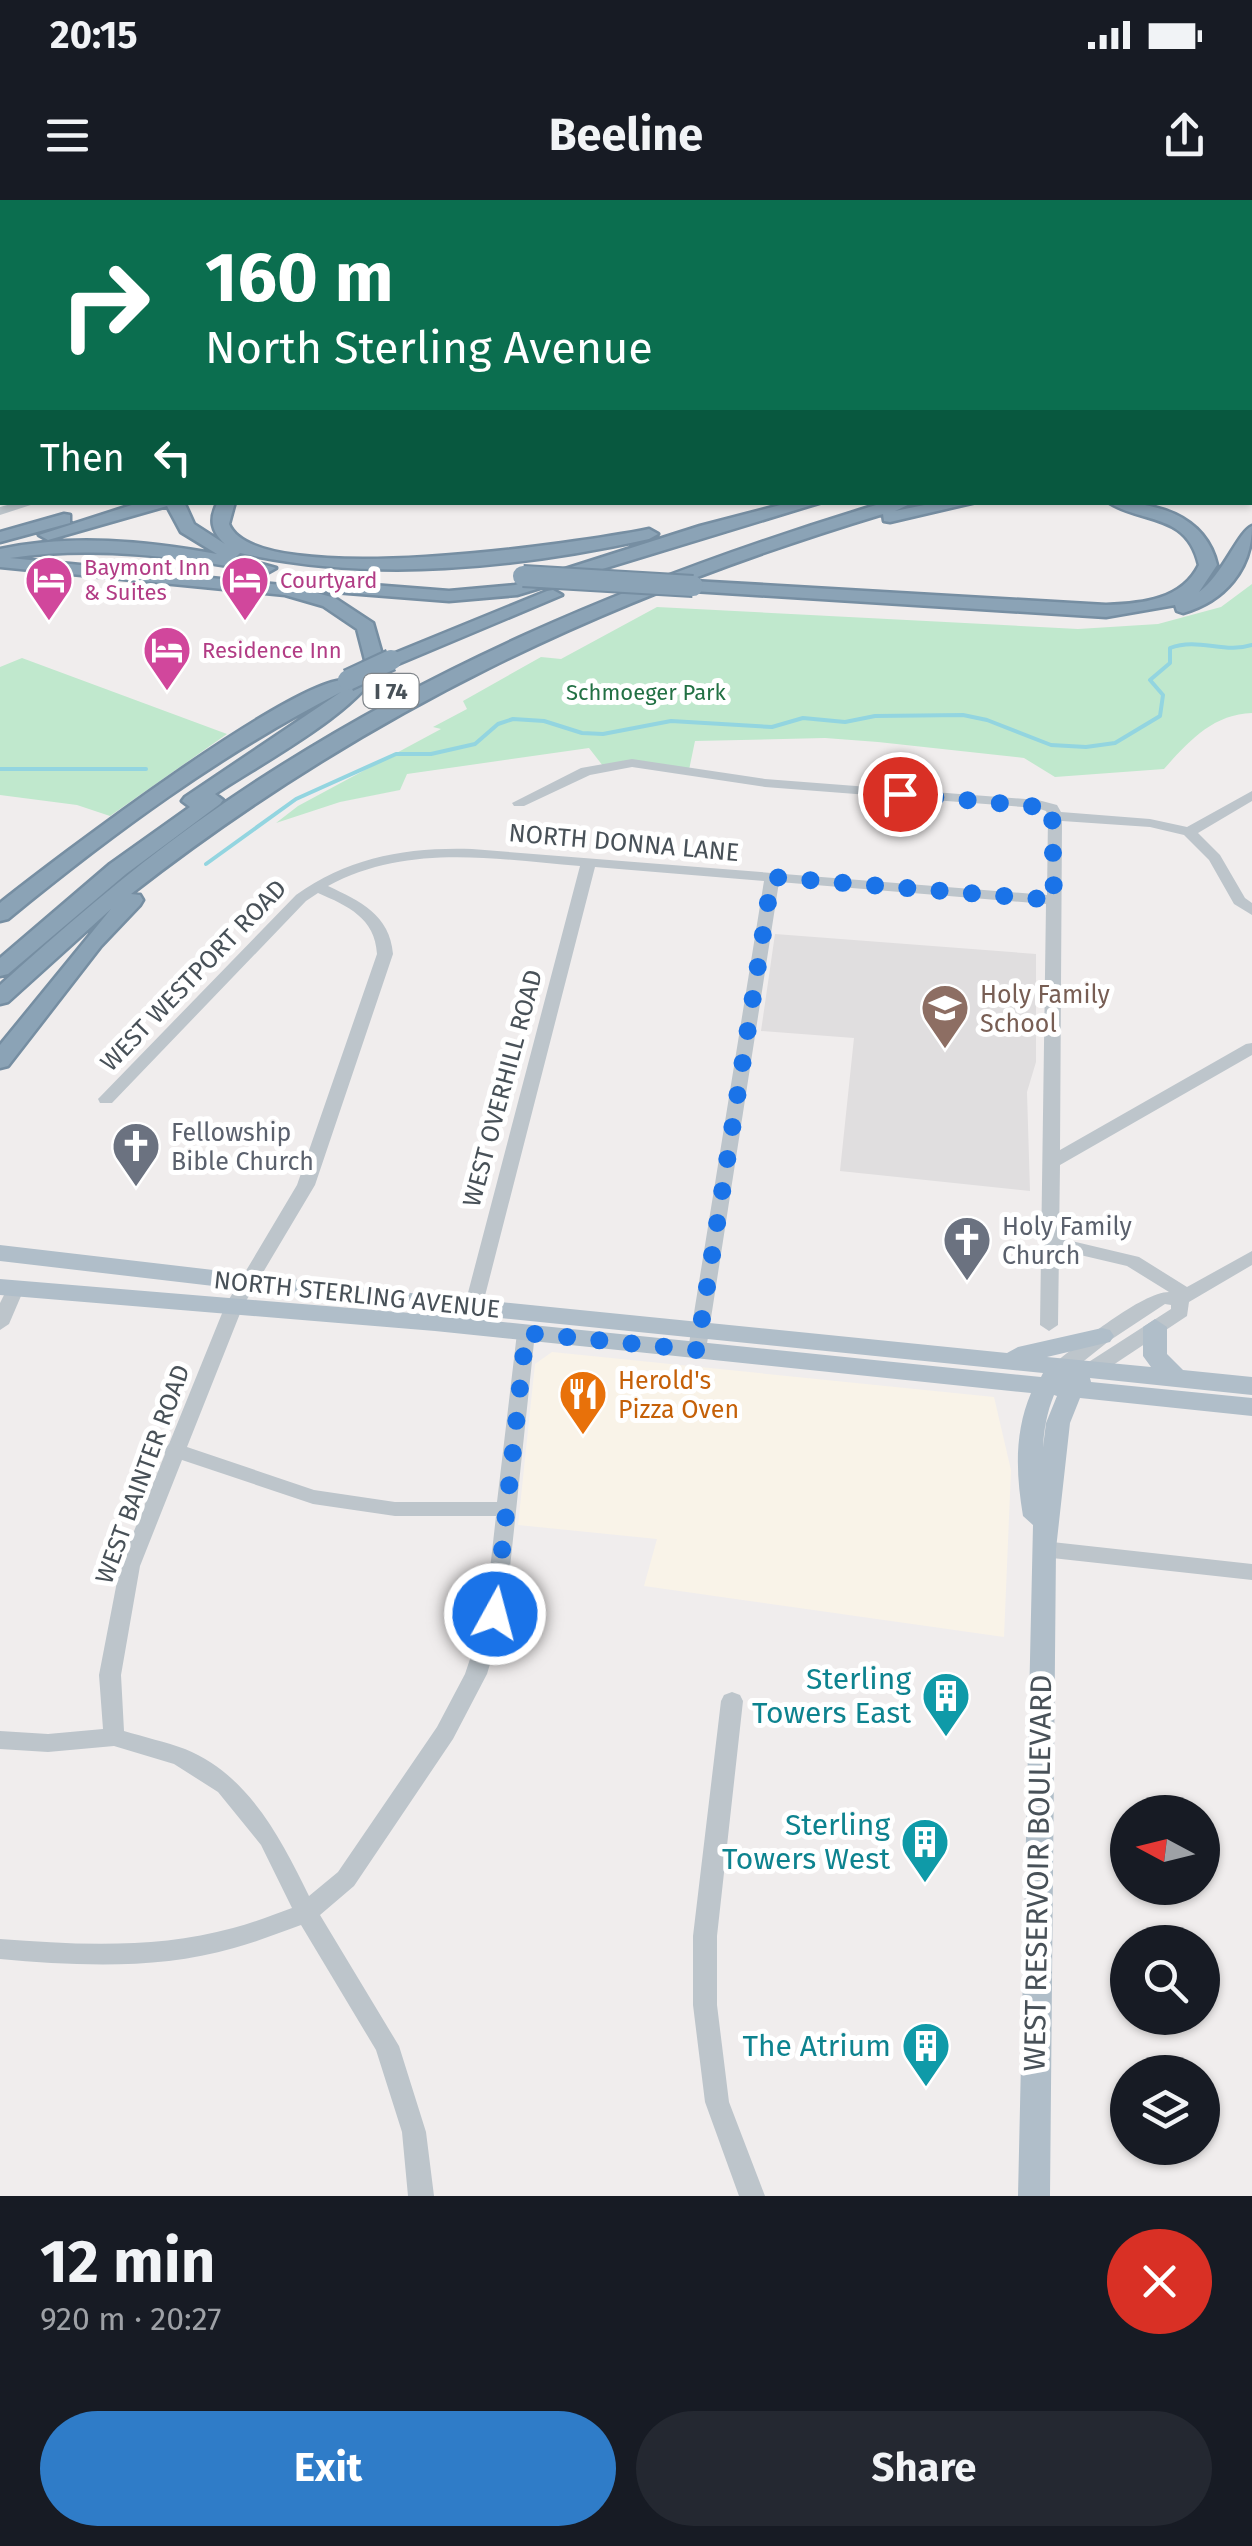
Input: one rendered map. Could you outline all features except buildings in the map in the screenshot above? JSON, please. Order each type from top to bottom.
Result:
[{"type":"highway","points":[[0,537],[111,505]]},
{"type":"highway","points":[[6,556],[153,505]]},
{"type":"highway","points":[[175,505],[176,514],[194,533],[215,546],[249,558],[315,570],[1111,610],[1167,601],[1200,582],[1208,560],[1205,548],[1192,533],[1157,514],[1126,505]]},
{"type":"highway","points":[[226,505],[220,528],[243,548],[276,556],[423,564],[510,560],[583,549],[781,505]]},
{"type":"highway","points":[[6,556],[410,594],[478,595],[548,584],[706,530],[802,505]]},
{"type":"highway","name":"I 74","points":[[0,965],[185,819],[373,700],[502,634],[603,591],[727,545],[858,505]]},
{"type":"highway","name":"I 74","points":[[0,997],[156,863],[255,792],[380,714],[570,619],[725,557],[896,505]]},
{"type":"highway","points":[[725,557],[955,505]]},
{"type":"highway","points":[[0,914],[75,854],[194,770],[348,680],[648,561],[800,516],[835,511]]},
{"type":"highway","points":[[686,589],[1077,616],[1145,615],[1186,606],[1221,587],[1252,532]]},
{"type":"highway","points":[[6,556],[62,545],[126,544],[302,573],[510,580]]},
{"type":"highway","points":[[243,548],[305,562],[510,580]]},
{"type":"highway","points":[[0,965],[48,916],[163,822],[351,693],[372,667],[374,652],[368,630],[358,619],[329,602],[296,592],[6,556]]},
{"type":"highway","points":[[0,1060],[94,941],[140,893],[191,850],[380,714]]},
{"type":"main road","name":"NORTH STERLING AVENUE","points":[[0,1254],[240,1293],[1068,1378],[1252,1407]]},
{"type":"main road","name":"NORTH STERLING AVENUE","points":[[8,1288],[240,1293]]},
{"type":"main road","name":"NORTH STERLING AVENUE","points":[[471,1317],[526,1333],[698,1340]]},
{"type":"main road","points":[[1155,1327],[1155,1356],[1176,1379]]},
{"type":"main road","points":[[1031,1429],[1029,1415],[1018,1399],[989,1370],[1102,1336]]},
{"type":"main road","name":"NORTH STERLING AVENUE","points":[[1068,1378],[1176,1379],[1252,1386]]},
{"type":"main road","name":"WEST RESERVOIR BOULEVARD","points":[[1043,1549],[1034,1504],[1031,1429],[1036,1406],[1068,1378]]},
{"type":"main road","name":"WEST RESERVOIR BOULEVARD","points":[[1034,2196],[1043,1549],[1056,1431],[1068,1378]]},
{"type":"street","points":[[520,803],[581,772],[636,763],[765,784],[1052,808],[1055,816],[1049,1324]]},
{"type":"street","points":[[1189,832],[1252,795]]},
{"type":"street","points":[[1055,816],[1150,823],[1189,832],[1214,858],[1239,901],[1252,910]]},
{"type":"street","name":"NORTH DONNA LANE","points":[[316,886],[368,862],[422,853],[589,862],[1054,900]]},
{"type":"street","name":"WEST OVERHILL ROAD","points":[[471,1317],[589,862]]},
{"type":"street","points":[[698,1340],[772,877]]},
{"type":"street","name":"WEST WESTPORT ROAD","points":[[106,1099],[316,886]]},
{"type":"street","name":"WEST BAINTER ROAD","points":[[114,1737],[110,1675],[130,1566],[173,1450],[240,1293],[306,1185],[386,952],[383,934],[372,918],[316,886]]},
{"type":"street","points":[[1052,1162],[1252,1048]]},
{"type":"street","points":[[1050,1242],[1133,1261],[1183,1297]]},
{"type":"street","points":[[1068,1378],[1102,1336],[1162,1298],[1183,1297],[1252,1257]]},
{"type":"street","points":[[0,1324],[8,1288]]},
{"type":"street","points":[[1068,1378],[1180,1312],[1183,1297]]},
{"type":"street","points":[[0,1948],[74,1955],[141,1954],[231,1939],[306,1913],[346,1879],[446,1733],[476,1674],[495,1614],[526,1333]]},
{"type":"street","points":[[173,1450],[313,1496],[396,1509],[508,1509]]},
{"type":"street","points":[[1043,1549],[1252,1572]]},
{"type":"street","points":[[732,1701],[705,1936],[705,2005],[717,2102],[752,2196]]},
{"type":"street","points":[[0,1740],[48,1743],[114,1737],[182,1756],[226,1786],[268,1838],[306,1913],[387,2046],[414,2132],[421,2196]]},
{"type":"shaded area","name":"Holy Family School","points":[[775,934],[1036,954],[1036,1062],[1027,1092],[1030,1191],[840,1171],[854,1038],[761,1031]]},
{"type":"shaded area","points":[[552,1352],[994,1397],[1011,1470],[1004,1637],[644,1586],[657,1539],[518,1525],[535,1364]]},
{"type":"green space","name":"Schmoeger Park","points":[[1252,584],[1252,713],[1213,724],[1164,769],[1055,777],[1024,758],[878,742],[825,738],[695,741],[689,770],[603,766],[589,748],[407,774],[400,790],[340,802],[276,823],[298,806],[441,729],[433,727],[467,709],[463,701],[541,657],[561,659],[657,607],[1078,629],[1158,624],[1221,607]]},
{"type":"green space","points":[[22,658],[227,734],[110,816],[77,805],[0,795],[0,667]]},
{"type":"waterway","points":[[206,864],[296,799],[396,754],[431,754],[475,744],[498,724],[513,719],[544,721],[582,733],[603,734],[671,721],[772,727],[803,718],[845,722],[875,716],[963,715],[987,720],[1051,745],[1086,747],[1115,743],[1160,716],[1163,695],[1150,680],[1170,663],[1170,648],[1191,644],[1231,648],[1252,645]]},
{"type":"waterway","points":[[0,769],[146,769]]},
{"type":"place","name":"Baymont Inn & Suites","points":[[49,622]]},
{"type":"place","name":"Courtyard","points":[[245,622]]},
{"type":"place","name":"Residence Inn","points":[[167,692]]},
{"type":"place","name":"Holy Family School","points":[[945,1050]]},
{"type":"place","name":"Fellowship Bible Church","points":[[136,1188]]},
{"type":"place","name":"Holy Family Church","points":[[967,1282]]},
{"type":"place","name":"Herold's Pizza Oven","points":[[583,1436]]},
{"type":"place","name":"Sterling Towers East","points":[[946,1738]]},
{"type":"place","name":"Sterling Towers West","points":[[925,1884]]},
{"type":"place","name":"The Atrium","points":[[926,2088]]},
{"type":"route","points":[[495,1614],[526,1333],[697,1350],[772,877],[1054,900],[1052,808],[900,794]]}]
